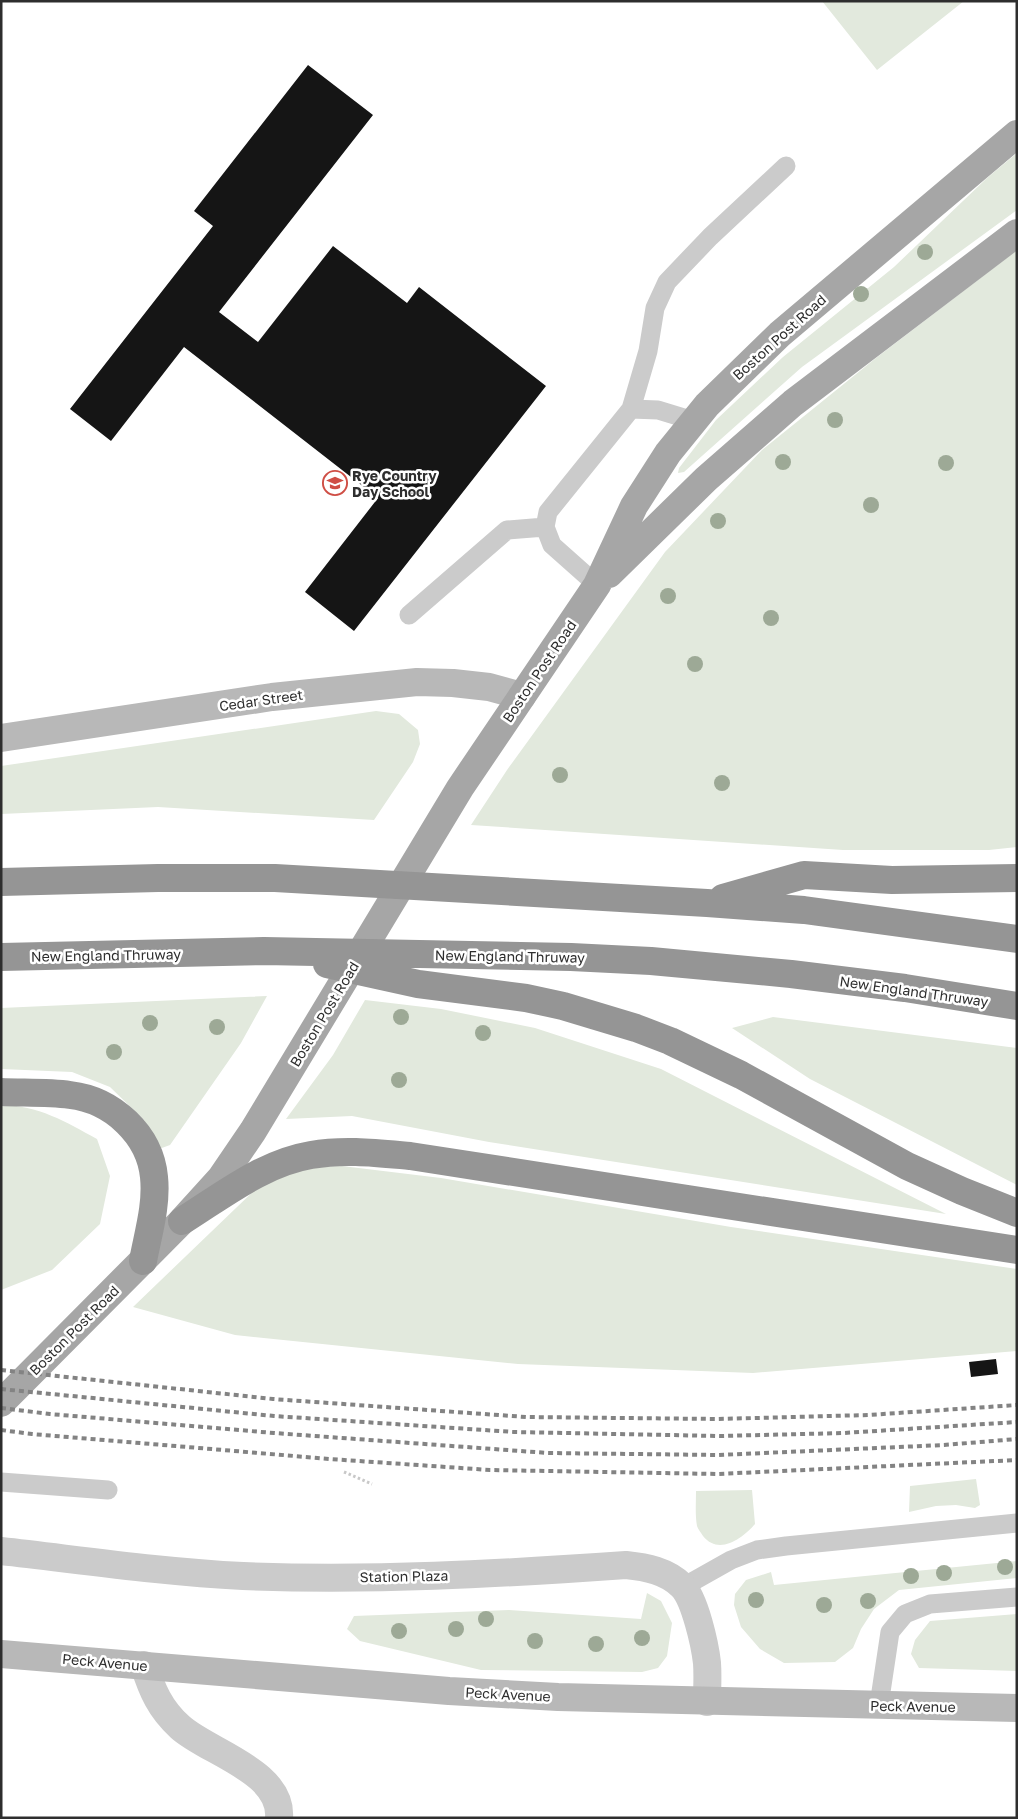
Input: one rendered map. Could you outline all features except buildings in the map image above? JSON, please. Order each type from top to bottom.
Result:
[{"type":"highway","points":[[707,902],[804,875],[901,880],[1017,878]]},
{"type":"highway","points":[[1,882],[148,878],[275,878],[707,902],[804,910],[1017,939]]},
{"type":"highway","points":[[264,951],[418,984],[487,992],[563,1006],[636,1028],[670,1041],[741,1075],[907,1166],[1017,1213]]},
{"type":"highway","name":"New England Thruway","points":[[1,957],[264,951],[571,957],[800,975],[905,988],[1017,1006]]},
{"type":"highway","points":[[1,1092],[72,1095],[96,1101],[115,1111],[130,1125],[142,1141],[150,1159],[154,1178],[154,1199],[143,1261]]},
{"type":"highway","points":[[182,1222],[245,1180],[274,1166],[310,1155],[339,1151],[373,1152],[410,1156],[1017,1250]]},
{"type":"main road","name":"Boston Post Road","points":[[1,1403],[182,1222],[226,1170],[253,1131],[460,788],[597,585],[634,506],[668,452],[708,405],[780,334],[1017,134]]},
{"type":"main road","name":"Boston Post Road","points":[[597,585],[706,479],[792,403],[1017,233]]},
{"type":"street","name":"Cedar Street","points":[[1,738],[272,697],[417,682],[454,682],[489,687],[522,696]]},
{"type":"street","name":"Station Plaza","points":[[1,1551],[190,1572],[288,1577],[455,1576],[626,1565],[648,1567],[669,1577],[683,1587]]},
{"type":"street","points":[[683,1587],[695,1610],[701,1634],[707,1664],[707,1702]]},
{"type":"street","name":"Peck Avenue","points":[[1,1654],[449,1691],[558,1697],[1017,1708]]},
{"type":"street","points":[[144,1665],[154,1696],[167,1714],[181,1728],[253,1771],[270,1788],[280,1810],[279,1818]]},
{"type":"lane","points":[[597,585],[552,545],[545,527],[548,512],[631,409],[648,351],[654,308],[667,282],[710,237],[786,166]]},
{"type":"lane","points":[[631,409],[658,410],[694,421]]},
{"type":"lane","points":[[409,615],[507,530],[545,527]]},
{"type":"lane","points":[[1,1482],[108,1490]]},
{"type":"lane","points":[[683,1587],[731,1560],[757,1550],[1017,1523]]},
{"type":"lane","points":[[879,1705],[890,1632],[905,1614],[930,1604],[1017,1597]]},
{"type":"path","points":[[344,1472],[372,1484]]},
{"type":"shaded area","points":[[822,1],[964,1],[877,70]]},
{"type":"shaded area","points":[[1017,153],[1017,210],[802,367],[684,472],[678,473],[679,468],[716,420],[783,357],[894,267],[987,178]]},
{"type":"shaded area","points":[[1017,250],[1017,847],[989,850],[843,850],[471,825],[507,770],[665,552],[762,450],[876,358]]},
{"type":"shaded area","points":[[376,711],[399,714],[418,730],[420,744],[413,762],[374,820],[158,807],[1,814],[1,766]]},
{"type":"shaded area","points":[[267,996],[241,1043],[170,1145],[159,1149],[144,1120],[110,1087],[72,1072],[1,1069],[1,1008]]},
{"type":"shaded area","points":[[365,1000],[441,1009],[535,1028],[661,1069],[946,1214],[489,1142],[352,1116],[286,1119],[333,1055]]},
{"type":"shaded area","points":[[773,1017],[1017,1048],[1017,1185],[810,1079],[732,1028]]},
{"type":"shaded area","points":[[1,1105],[39,1111],[97,1139],[110,1176],[100,1224],[52,1270],[1,1290]]},
{"type":"shaded area","points":[[342,1166],[441,1178],[731,1227],[1017,1269],[1017,1351],[753,1373],[518,1364],[235,1335],[133,1307],[265,1180],[300,1167]]},
{"type":"shaded area","points":[[976,1479],[980,1505],[975,1508],[956,1505],[936,1506],[909,1512],[910,1486]]},
{"type":"shaded area","points":[[752,1490],[755,1524],[744,1535],[730,1543],[716,1545],[709,1542],[697,1526],[696,1491]]},
{"type":"shaded area","points":[[1017,1561],[1017,1578],[899,1590],[874,1609],[861,1629],[853,1648],[835,1662],[784,1663],[760,1649],[741,1627],[734,1605],[735,1594],[746,1580],[771,1572],[774,1585]]},
{"type":"shaded area","points":[[647,1593],[661,1601],[672,1623],[667,1656],[658,1668],[642,1672],[481,1670],[360,1641],[347,1629],[354,1616],[509,1610],[641,1619]]},
{"type":"shaded area","points":[[1017,1614],[1017,1671],[919,1668],[911,1654],[915,1640],[930,1621]]},
{"type":"railway","points":[[1,1370],[273,1399],[526,1417],[718,1419],[868,1415],[1017,1405]]},
{"type":"railway","points":[[1,1389],[274,1416],[514,1432],[720,1436],[844,1433],[1017,1422]]},
{"type":"railway","points":[[1,1408],[50,1414],[274,1433],[548,1453],[719,1455],[944,1445],[1017,1439]]},
{"type":"railway","points":[[1,1430],[330,1459],[490,1470],[718,1474],[1017,1460]]},
{"type":"place","name":"Rye Country Day School","points":[[335,483]]}]
